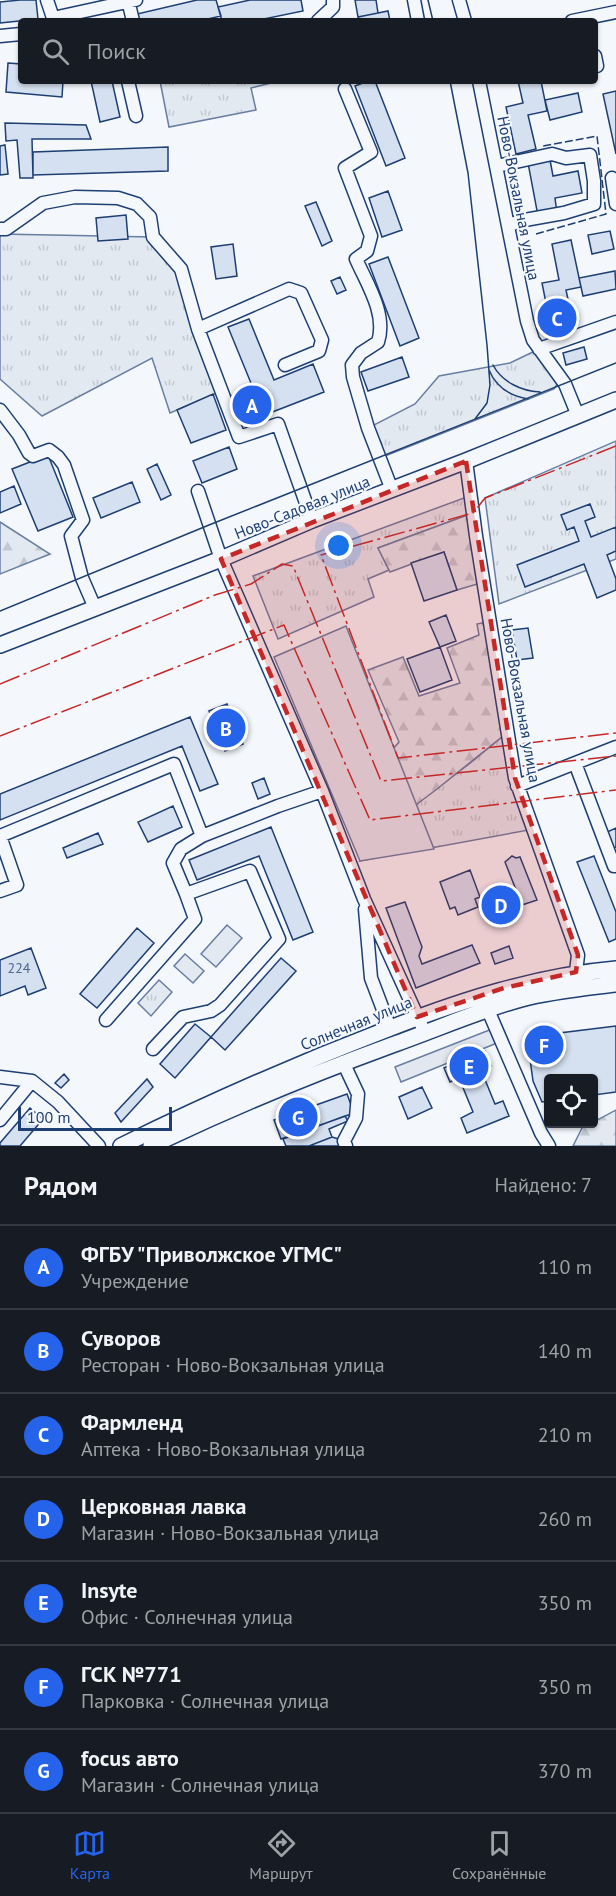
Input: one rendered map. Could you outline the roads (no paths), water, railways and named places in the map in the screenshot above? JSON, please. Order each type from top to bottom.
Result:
[{"type":"main road","name":"Ново-Садовая улица","points":[[0,645],[616,400]]},
{"type":"main road","name":"Солнечная улица","points":[[121,1146],[213,1101],[417,1017],[504,988],[576,972],[616,969]]},
{"type":"main road","name":"Солнечная улица","points":[[152,1146],[210,1118],[343,1062],[488,1010],[532,997],[616,984]]},
{"type":"street","points":[[46,0],[52,18]]},
{"type":"street","points":[[321,18],[333,7],[333,0]]},
{"type":"street","points":[[414,0],[417,18]]},
{"type":"street","points":[[459,0],[464,18]]},
{"type":"street","points":[[56,18],[131,1],[133,18]]},
{"type":"street","points":[[594,18],[616,12]]},
{"type":"street","points":[[0,36],[18,34]]},
{"type":"street","points":[[129,84],[136,116]]},
{"type":"street","name":"Ново-Вокзальная улица","points":[[480,84],[527,321],[533,340],[565,384],[578,416]]},
{"type":"street","points":[[345,89],[371,152],[345,168],[371,236],[367,251],[356,259],[380,315],[381,332],[378,342],[361,352],[352,364],[352,377],[368,428],[392,490]]},
{"type":"street","points":[[496,166],[552,154],[566,158],[590,155],[594,204],[564,213],[519,221],[509,226]]},
{"type":"street","points":[[612,178],[616,204]]},
{"type":"street","points":[[0,229],[6,229],[44,202],[75,197],[118,198],[138,204],[150,217],[153,237],[181,268],[198,329],[239,436],[278,424],[312,520]]},
{"type":"street","points":[[198,329],[289,289],[301,293],[322,340],[319,351],[285,365]]},
{"type":"street","points":[[539,349],[616,322]]},
{"type":"street","points":[[0,410],[29,453],[33,456],[49,450],[64,465],[83,520],[71,536],[82,578],[95,608]]},
{"type":"street","name":"Ново-Вокзальная улица","points":[[466,461],[517,786],[578,956],[576,972]]},
{"type":"street","points":[[198,491],[221,559],[322,792],[364,899],[425,1033]]},
{"type":"street","points":[[517,786],[616,747]]},
{"type":"street","points":[[575,763],[614,866],[616,866]]},
{"type":"street","points":[[0,891],[17,885],[0,836],[174,764],[202,836]]},
{"type":"street","points":[[106,1020],[195,918],[173,862],[181,849],[202,836],[278,806],[322,792]]},
{"type":"street","points":[[153,1050],[180,1019],[211,1011],[220,1005],[279,939],[250,871],[186,894]]},
{"type":"street","points":[[364,899],[371,978],[390,1028]]},
{"type":"street","points":[[488,1010],[541,1133],[549,1146]]},
{"type":"street","points":[[343,1062],[358,1094],[356,1118],[344,1141],[346,1146]]},
{"type":"street","points":[[0,1077],[32,1081],[58,1102],[99,1146]]},
{"type":"street","points":[[0,1120],[32,1081]]},
{"type":"tram line","points":[[428,0],[432,18]]},
{"type":"tram line","points":[[451,84],[468,173],[490,385],[487,403],[475,419]]},
{"type":"tram line","points":[[0,611],[616,363]]},
{"type":"tram line","points":[[493,365],[501,376],[513,385],[540,392]]},
{"type":"tram line","points":[[489,370],[504,390],[528,399]]},
{"type":"place","name":"Фармленд","points":[[557,318]]},
{"type":"place","name":"ФГБУ \"Приволжское УГМС\"","points":[[252,405]]},
{"type":"place","name":"Суворов","points":[[226,728]]},
{"type":"place","name":"Церковная лавка","points":[[501,905]]},
{"type":"place","name":"ГСК №771","points":[[544,1045]]},
{"type":"place","name":"Insyte","points":[[469,1066]]},
{"type":"place","name":"focus авто","points":[[298,1117]]}]
